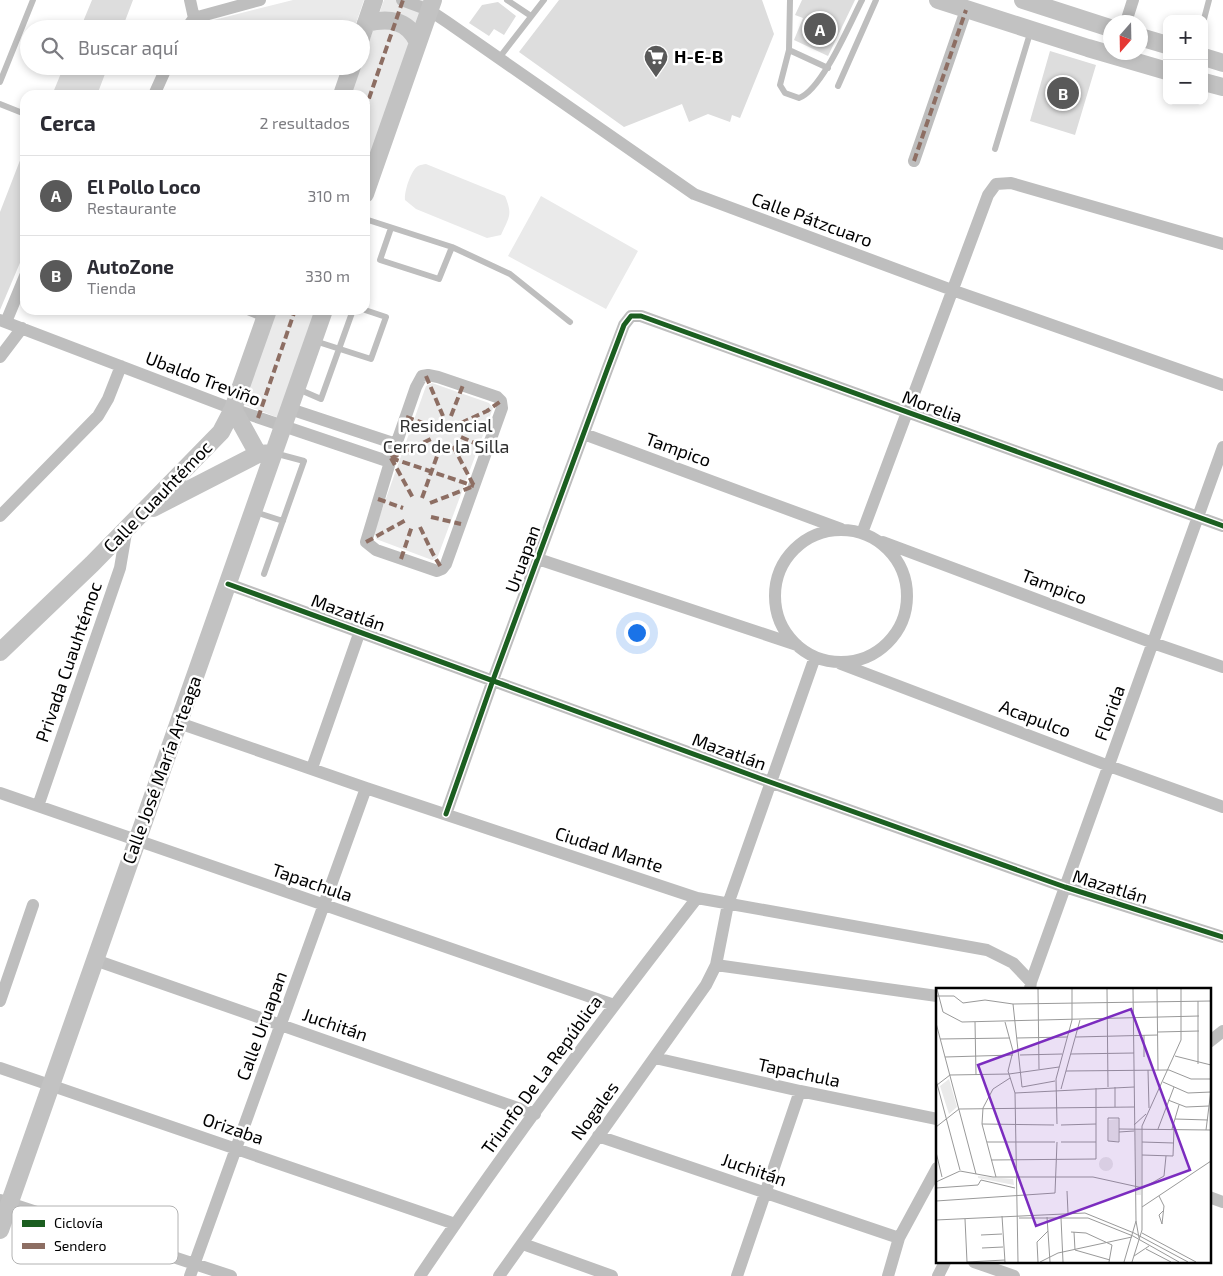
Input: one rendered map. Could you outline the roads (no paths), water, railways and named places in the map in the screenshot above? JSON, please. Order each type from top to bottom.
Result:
[{"type":"street","points":[[190,0],[190,20]]},
{"type":"street","points":[[202,20],[260,0]]},
{"type":"street","points":[[367,20],[374,0]]},
{"type":"street","name":"Calle Pátzcuaro","points":[[402,0],[431,5],[499,58],[694,194],[952,290],[1223,384]]},
{"type":"street","points":[[1007,0],[1026,1],[1103,26]]},
{"type":"street","points":[[1128,15],[1133,0]]},
{"type":"street","points":[[945,1],[971,5],[1088,48],[1163,70]]},
{"type":"street","points":[[370,180],[431,5]]},
{"type":"street","points":[[914,161],[971,5]]},
{"type":"street","points":[[370,26],[381,20],[396,22],[406,26],[418,42]]},
{"type":"street","points":[[1148,39],[1163,44]]},
{"type":"street","points":[[1208,58],[1223,63]]},
{"type":"street","points":[[156,90],[163,75]]},
{"type":"street","points":[[344,90],[349,75]]},
{"type":"street","points":[[1208,83],[1223,87]]},
{"type":"street","points":[[868,536],[907,412],[988,195],[996,184],[1011,183],[1223,244]]},
{"type":"street","points":[[3,321],[20,286]]},
{"type":"street","name":"Calle Cuauhtémoc","points":[[0,652],[92,564],[222,432],[233,409],[260,315]]},
{"type":"street","name":"Calle José María Arteaga","points":[[0,1230],[5,1201],[50,1085],[254,512],[266,453],[283,427],[322,315]]},
{"type":"street","name":"Morelia","points":[[631,316],[641,316],[1223,526]]},
{"type":"street","name":"Uruapan","points":[[446,814],[493,680],[624,326],[631,316]]},
{"type":"street","name":"Ubaldo Treviño","points":[[3,321],[233,409],[390,462]]},
{"type":"street","points":[[0,357],[22,328]]},
{"type":"street","points":[[0,516],[98,416],[108,399],[121,366]]},
{"type":"street","points":[[422,376],[438,377],[497,397],[501,401],[502,408],[446,564],[442,570],[424,568],[376,550],[366,542],[390,462],[416,387],[422,376]]},
{"type":"street","points":[[133,521],[266,453],[233,409]]},
{"type":"street","points":[[290,409],[396,444]]},
{"type":"street","name":"Tampico","points":[[584,434],[844,530]]},
{"type":"street","name":"Florida","points":[[1030,986],[1223,447]]},
{"type":"street","name":"Privada Cuauhtémoc","points":[[38,806],[120,568],[133,521]]},
{"type":"street","points":[[538,559],[797,645],[816,657],[836,662],[854,661],[871,655],[886,645],[897,631],[905,615],[908,597],[906,580],[899,563],[888,549],[868,536],[844,530],[823,532],[805,540],[790,554],[779,571],[775,590],[776,611],[784,630],[797,645]]},
{"type":"street","name":"Tampico","points":[[868,536],[1153,643],[1223,667]]},
{"type":"street","name":"Mazatlán","points":[[228,584],[1064,887],[1223,936]]},
{"type":"street","points":[[312,768],[360,631]]},
{"type":"street","name":"Nogales","points":[[499,1276],[706,985],[716,965],[728,904],[816,657]]},
{"type":"street","name":"Acapulco","points":[[836,662],[1109,766],[1223,807]]},
{"type":"street","name":"Ciudad Mante","points":[[179,724],[697,898],[987,950],[1013,964],[1030,986]]},
{"type":"street","name":"Calle Uruapan","points":[[190,1276],[366,788]]},
{"type":"street","name":"Tapachula","points":[[0,793],[614,1005]]},
{"type":"street","name":"Triunfo De La República","points":[[420,1276],[455,1224],[614,1005],[697,898]]},
{"type":"street","points":[[0,1001],[33,905]]},
{"type":"street","name":"Juchitán","points":[[95,960],[535,1114]]},
{"type":"street","points":[[716,965],[936,996]]},
{"type":"street","points":[[1210,1041],[1223,1031]]},
{"type":"street","name":"Tapachula","points":[[655,1058],[800,1092],[936,1120]]},
{"type":"street","name":"Orizaba","points":[[0,1068],[455,1224]]},
{"type":"street","points":[[737,1276],[800,1092]]},
{"type":"street","name":"Juchitán","points":[[598,1136],[899,1238]]},
{"type":"street","points":[[888,1276],[899,1238],[936,1170]]},
{"type":"street","points":[[1210,1197],[1223,1202]]},
{"type":"street","points":[[5,1201],[20,1206]]},
{"type":"street","points":[[523,1244],[612,1276]]},
{"type":"street","points":[[178,1258],[231,1276]]},
{"type":"street","points":[[938,1276],[944,1264]]},
{"type":"street","points":[[980,1264],[1014,1276]]},
{"type":"lane","points":[[25,20],[33,0]]},
{"type":"lane","points":[[507,0],[532,16]]},
{"type":"lane","points":[[499,58],[544,0]]},
{"type":"lane","points":[[790,0],[790,50],[780,86],[783,91],[795,97],[802,97],[828,68],[862,0]]},
{"type":"lane","points":[[838,86],[876,0]]},
{"type":"lane","points":[[1205,15],[1209,0]]},
{"type":"lane","points":[[996,149],[1032,29]]},
{"type":"lane","points":[[0,82],[20,32]]},
{"type":"lane","points":[[790,50],[828,68]]},
{"type":"lane","points":[[0,104],[20,112]]},
{"type":"lane","points":[[370,221],[452,247],[510,274],[570,322]]},
{"type":"lane","points":[[392,228],[380,260],[439,279],[452,247]]},
{"type":"lane","points":[[313,341],[371,360],[386,317],[370,312]]},
{"type":"lane","points":[[297,389],[321,399],[351,315]]},
{"type":"lane","points":[[264,574],[304,461],[266,453]]},
{"type":"lane","points":[[254,512],[283,521]]},
{"type":"place","name":"El Pollo Loco","points":[[820,29]]},
{"type":"place","name":"H-E-B","points":[[656,78]]},
{"type":"place","name":"AutoZone","points":[[1063,93]]},
{"type":"park label","name":"Residencial Cerro de la Silla","points":[[446,436]]}]
